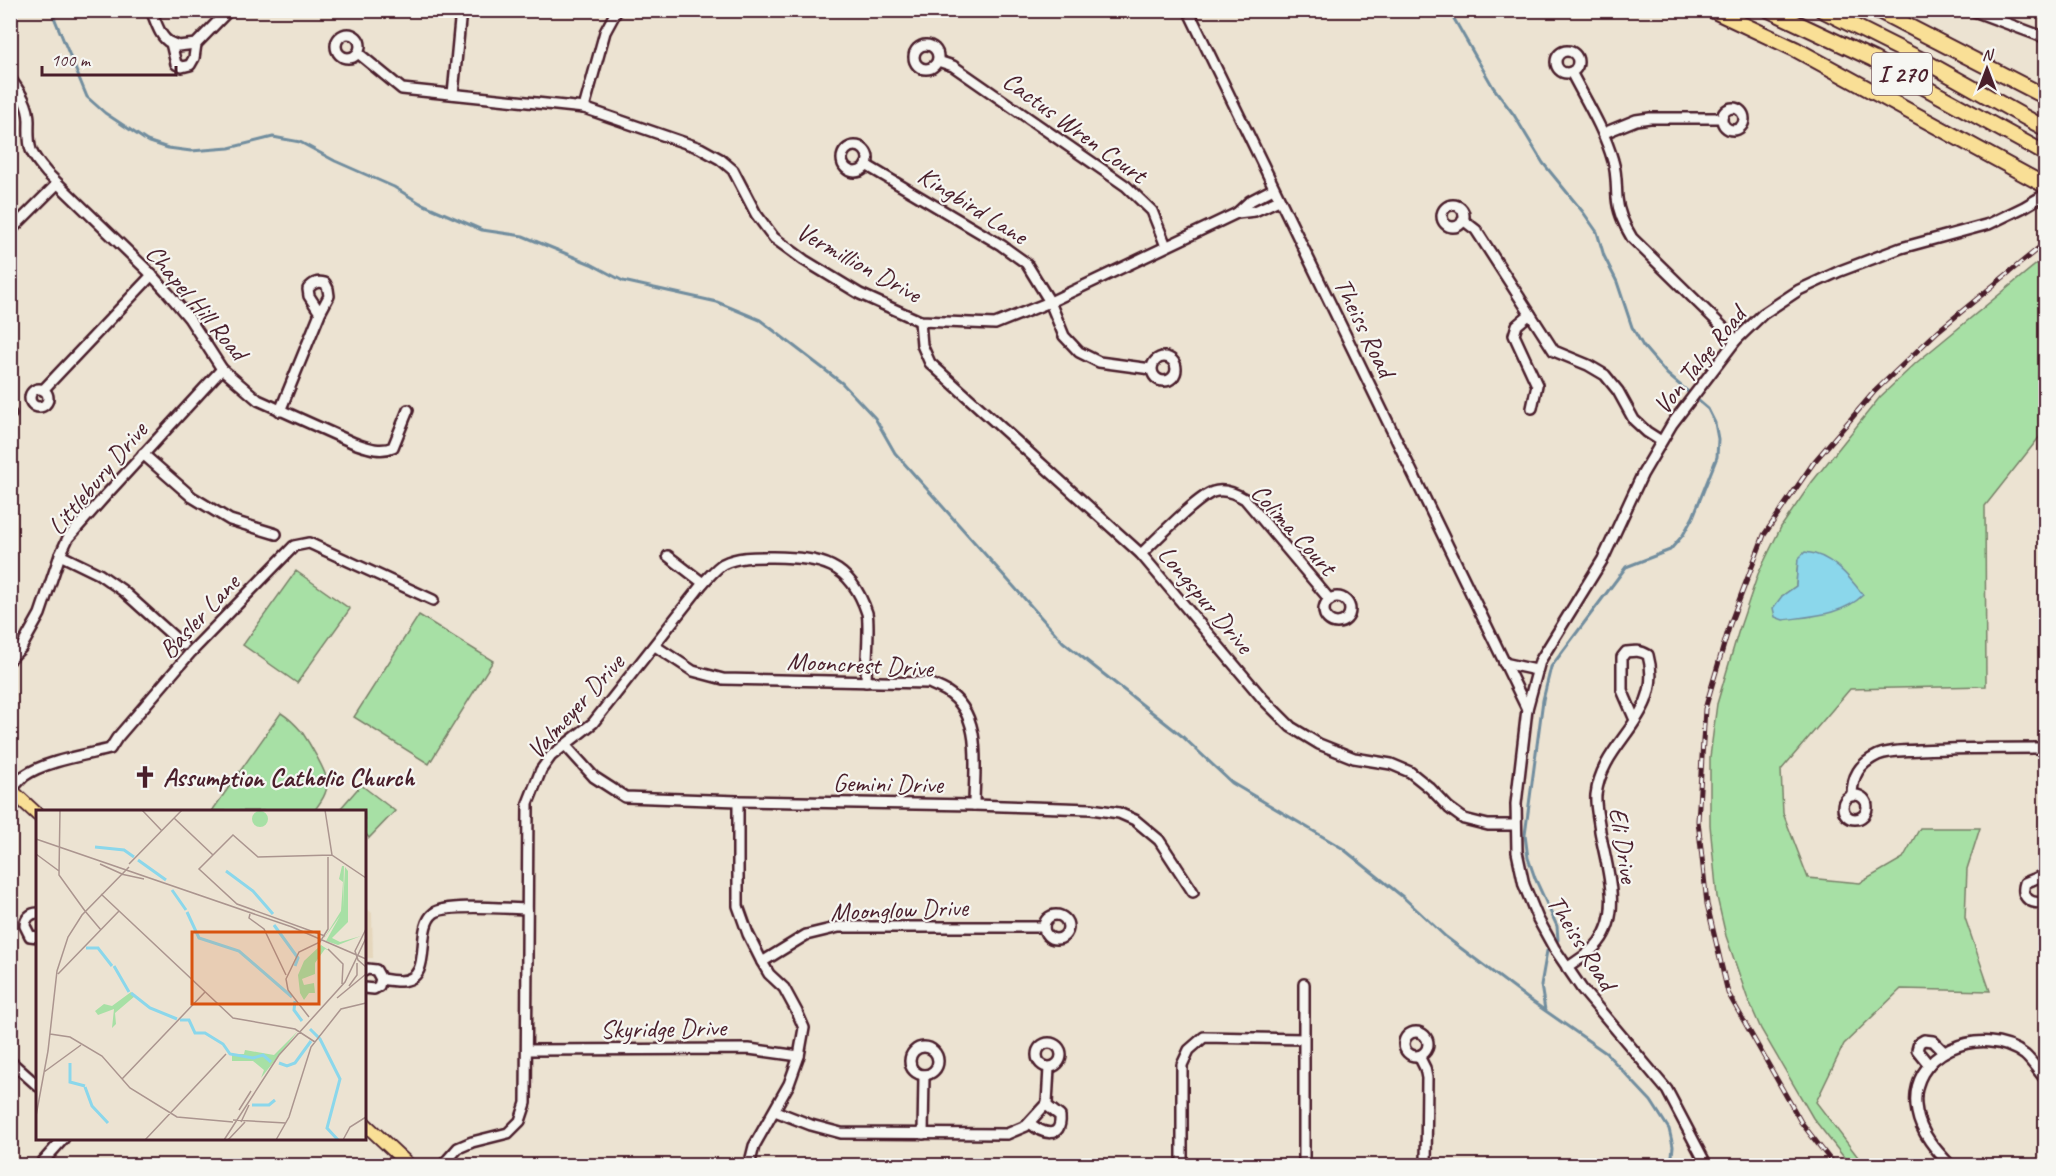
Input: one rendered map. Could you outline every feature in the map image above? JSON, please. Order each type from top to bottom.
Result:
[{"type":"highway","points":[[1712,10],[1795,49],[2046,186]]},
{"type":"highway","name":"I 270","points":[[1769,10],[1882,64],[2046,154]]},
{"type":"highway","name":"I 270","points":[[1822,10],[1928,63],[2046,129]]},
{"type":"highway","points":[[1877,10],[2046,97]]},
{"type":"main road","points":[[12,793],[36,813]]},
{"type":"main road","points":[[366,1125],[410,1166]]},
{"type":"street","points":[[151,10],[166,41],[178,46],[196,44]]},
{"type":"street","points":[[171,43],[176,64],[182,67],[190,65],[194,58],[196,44],[229,10]]},
{"type":"street","points":[[453,94],[461,10]]},
{"type":"street","points":[[584,108],[605,32],[617,10]]},
{"type":"street","name":"Theiss Road","points":[[1188,10],[1527,709]]},
{"type":"street","points":[[1971,10],[2046,38]]},
{"type":"street","name":"Vermillion Drive","points":[[358,53],[402,89],[584,108],[700,148],[720,159],[733,170],[756,214],[774,238],[804,260],[860,294],[920,321],[995,324],[1050,302],[1237,213],[1250,201],[1273,189]]},
{"type":"street","name":"Cactus Wren Court","points":[[938,61],[952,66],[1126,186],[1152,210],[1167,246]]},
{"type":"street","points":[[1571,72],[1604,133],[1614,164],[1619,211],[1627,231],[1736,340]]},
{"type":"street","name":"Chapel Hill Road","points":[[10,78],[26,105],[31,150],[42,167],[152,275],[189,318],[222,369],[258,400],[370,449],[388,449],[396,442],[408,410]]},
{"type":"street","points":[[1604,133],[1636,120],[1650,118],[1721,118]]},
{"type":"street","name":"Kingbird Lane","points":[[866,165],[1001,245],[1026,263],[1050,302],[1064,336],[1079,352],[1099,362],[1151,369]]},
{"type":"street","points":[[10,231],[57,183]]},
{"type":"street","name":"Von Talge Road","points":[[1536,670],[1545,649],[1603,559],[1642,475],[1661,441],[1701,384],[1736,340],[1773,307],[1816,281],[1881,255],[1989,224],[2046,194]]},
{"type":"street","name":"Vermillion Drive","points":[[1237,213],[1255,211],[1279,200]]},
{"type":"street","points":[[1463,220],[1476,230],[1554,351],[1588,365],[1605,375],[1618,391],[1634,420],[1661,441]]},
{"type":"street","points":[[43,390],[152,275]]},
{"type":"street","points":[[280,411],[320,313]]},
{"type":"street","points":[[1530,314],[1517,325],[1514,335],[1537,386],[1532,408]]},
{"type":"street","name":"Longspur Drive","points":[[920,321],[922,345],[930,363],[1141,554],[1263,699],[1292,727],[1319,744],[1354,758],[1391,764],[1410,772],[1464,819],[1488,825],[1515,825]]},
{"type":"street","name":"Littlebury Drive","points":[[10,659],[21,648],[40,614],[68,538],[222,369]]},
{"type":"street","points":[[143,454],[192,497],[230,520],[276,534]]},
{"type":"street","name":"Colima Court","points":[[1141,554],[1197,502],[1214,491],[1226,490],[1245,499],[1330,600]]},
{"type":"street","name":"Basler Lane","points":[[12,793],[25,776],[46,766],[110,749],[191,652],[294,546],[309,543],[433,600]]},
{"type":"street","points":[[60,555],[99,574],[122,590],[183,645]]},
{"type":"street","points":[[668,556],[703,583]]},
{"type":"street","name":"Valmeyer Drive","points":[[442,1166],[458,1148],[508,1133],[520,1121],[526,1103],[528,803],[541,770],[551,756],[593,723],[703,583],[723,564],[749,557],[805,558],[824,562],[843,574],[854,585],[868,615],[866,682]]},
{"type":"street","name":"Mooncrest Drive","points":[[655,646],[693,671],[723,679],[929,684],[946,691],[960,703],[970,717],[974,734],[974,805]]},
{"type":"street","name":"Eli Drive","points":[[1567,968],[1599,943],[1612,906],[1596,796],[1604,767],[1635,720],[1646,701],[1652,677],[1647,655],[1642,651],[1626,652],[1622,657],[1622,690],[1635,720]]},
{"type":"street","points":[[1504,663],[1536,670]]},
{"type":"street","name":"Theiss Road","points":[[1536,670],[1527,709],[1515,825],[1517,852],[1530,903],[1567,968],[1667,1090],[1707,1166]]},
{"type":"street","name":"Gemini Drive","points":[[566,746],[594,777],[625,796],[738,801],[1091,809],[1119,813],[1135,820],[1159,840],[1193,892]]},
{"type":"street","points":[[1852,795],[1852,780],[1862,766],[1878,755],[1897,751],[1956,748],[2046,748]]},
{"type":"street","points":[[738,801],[738,906],[748,934],[762,962],[769,974],[784,988],[804,1028],[799,1056],[789,1084],[776,1111],[754,1146],[749,1166]]},
{"type":"street","points":[[2046,874],[2025,884],[2023,890],[2029,901],[2035,903],[2046,901]]},
{"type":"street","points":[[381,979],[402,981],[412,976],[423,964],[423,936],[426,924],[435,912],[448,908],[527,909]]},
{"type":"street","points":[[36,914],[26,919],[25,926],[30,936],[36,938]]},
{"type":"street","name":"Moonglow Drive","points":[[762,962],[806,935],[839,927],[1044,927]]},
{"type":"street","points":[[366,970],[376,970],[381,979],[379,986],[374,989],[366,988]]},
{"type":"street","points":[[1304,984],[1304,1166]]},
{"type":"street","points":[[1182,1166],[1182,1065],[1189,1050],[1204,1038],[1303,1039]]},
{"type":"street","points":[[1929,1065],[1917,1050],[1919,1043],[1924,1040],[1933,1041],[1944,1052]]},
{"type":"street","points":[[1951,1166],[1934,1148],[1922,1128],[1917,1113],[1918,1080],[1935,1058],[1960,1045],[1978,1042],[2005,1045],[2025,1055],[2046,1080]]},
{"type":"street","name":"Skyridge Drive","points":[[526,1050],[749,1049],[799,1056]]},
{"type":"street","points":[[1419,1056],[1427,1078],[1426,1166]]},
{"type":"street","points":[[10,1061],[36,1084]]},
{"type":"street","points":[[776,1111],[811,1125],[841,1133],[1006,1134],[1030,1123],[1046,1105],[1049,1068]]},
{"type":"street","points":[[923,1134],[924,1075]]},
{"type":"street","points":[[1030,1123],[1037,1130],[1048,1134],[1056,1132],[1060,1116],[1046,1105]]},
{"type":"street","points":[[39,1166],[62,1140]]},
{"type":"shaded area","points":[[366,908],[372,913],[373,958],[366,958]]},
{"type":"green space","points":[[2045,257],[2045,430],[1985,506],[1986,686],[1850,689],[1781,770],[1783,813],[1808,878],[1860,883],[1903,858],[1920,828],[1980,828],[1967,869],[1965,918],[1990,991],[1901,989],[1844,1044],[1816,1102],[1864,1165],[1850,1165],[1813,1118],[1761,1029],[1747,997],[1726,936],[1717,897],[1710,825],[1710,757],[1717,704],[1738,633],[1758,574],[1781,527],[1812,482],[1880,397],[1916,363]],"holes":[[[1798,559],[1811,616],[1782,596],[1796,586]]]},
{"type":"green space","points":[[296,571],[350,609],[297,683],[243,645]]},
{"type":"green space","points":[[419,615],[493,661],[429,764],[354,717]]},
{"type":"green space","points":[[281,713],[302,732],[324,771],[327,786],[319,805],[315,810],[213,810]]},
{"type":"green space","points":[[361,785],[395,811],[369,838],[366,834],[366,810],[340,809]]},
{"type":"water","points":[[1805,552],[1831,561],[1863,595],[1846,607],[1826,614],[1783,620],[1775,617],[1773,608],[1782,596],[1796,586],[1798,559]]},
{"type":"waterway","points":[[51,10],[87,97],[105,113],[147,141],[168,148],[191,151],[229,148],[273,137],[300,142],[335,161],[394,187],[420,203],[482,230],[523,236],[591,264],[623,281],[717,302],[760,320],[842,383],[875,418],[895,453],[1063,642],[1182,736],[1232,783],[1342,848],[1403,897],[1446,937],[1527,998],[1606,1053],[1651,1101],[1669,1129],[1673,1146],[1671,1166]]},
{"type":"waterway","points":[[1449,10],[1493,87],[1514,115],[1543,163],[1597,232],[1632,327],[1643,346],[1667,374],[1708,409],[1715,423],[1718,439],[1717,457],[1693,517],[1683,535],[1670,550],[1626,567],[1551,667],[1543,700],[1525,835],[1528,858],[1535,878],[1557,926],[1558,940],[1547,951],[1541,985],[1545,1010]]},
{"type":"railway","points":[[1835,1166],[1801,1122],[1728,993],[1707,904],[1698,821],[1705,709],[1730,624],[1764,535],[1814,462],[1874,392],[1938,331],[2046,242]]},
{"type":"place","name":"Assumption Catholic Church","points":[[145,777]]}]
